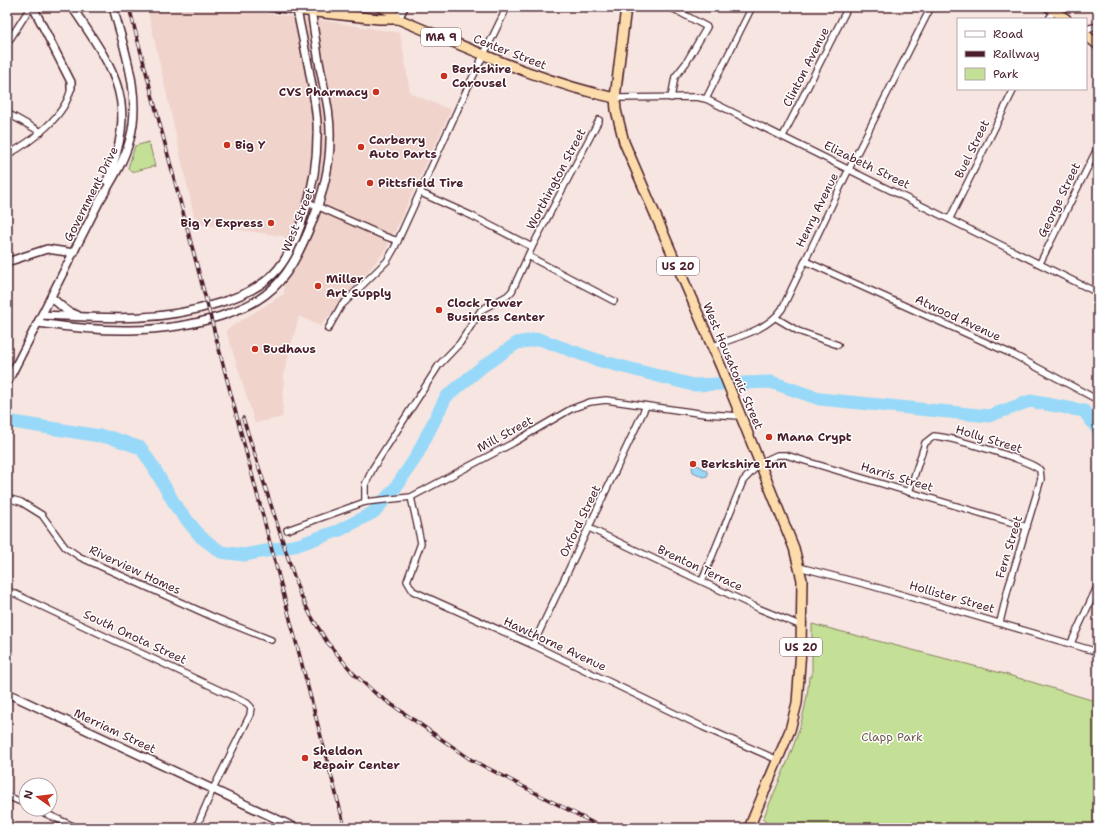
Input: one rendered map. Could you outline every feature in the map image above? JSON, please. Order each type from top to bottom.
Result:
[{"type":"highway","name":"Center Street","points":[[381,7],[390,11],[398,19]]},
{"type":"highway","name":"West Housatonic Street","points":[[626,7],[615,98],[616,110],[624,142],[713,346],[794,548],[799,567],[802,592],[802,626],[797,703],[790,730],[749,828]]},
{"type":"highway","name":"Center Street","points":[[297,8],[379,19],[398,19],[570,87],[615,98]]},
{"type":"highway","points":[[1052,8],[1065,18]]},
{"type":"highway","points":[[1087,36],[1098,45]]},
{"type":"street","points":[[7,44],[26,14],[33,7],[52,43],[70,82],[71,88],[68,100],[51,122],[26,145],[7,155]]},
{"type":"street","points":[[72,7],[108,63],[116,79],[122,103],[122,130],[119,147],[99,202]]},
{"type":"street","name":"Government Drive","points":[[42,315],[124,155],[130,137],[133,120],[133,89],[113,7]]},
{"type":"street","name":"Center Street","points":[[269,7],[297,8]]},
{"type":"street","points":[[398,19],[404,7]]},
{"type":"street","points":[[328,329],[341,306],[387,260],[398,241],[467,89],[507,7]]},
{"type":"street","points":[[670,7],[708,27],[675,78],[671,98]]},
{"type":"street","points":[[706,99],[752,7]]},
{"type":"street","name":"Clinton Avenue","points":[[783,136],[848,7]]},
{"type":"street","name":"Henry Avenue","points":[[776,318],[931,7]]},
{"type":"street","name":"West Street","points":[[42,315],[136,319],[178,314],[230,300],[251,291],[268,278],[287,256],[302,224],[316,162],[316,122],[297,8]]},
{"type":"street","points":[[1049,18],[1052,8]]},
{"type":"street","name":"West Street","points":[[38,323],[99,330],[156,329],[208,320],[241,309],[265,295],[282,279],[298,254],[318,206],[329,164],[330,127],[328,102],[311,9]]},
{"type":"street","points":[[1087,29],[1098,26]]},
{"type":"street","name":"Buel Street","points":[[950,218],[1014,90]]},
{"type":"street","name":"Elizabeth Street","points":[[615,98],[706,99],[950,218],[1098,293]]},
{"type":"street","points":[[7,113],[40,132]]},
{"type":"street","name":"Worthington Street","points":[[365,502],[365,485],[373,468],[438,365],[460,343],[481,310],[507,296],[512,291],[532,247],[599,120]]},
{"type":"street","name":"George Street","points":[[1040,263],[1098,147]]},
{"type":"street","points":[[421,193],[532,247]]},
{"type":"street","points":[[308,202],[398,241]]},
{"type":"street","points":[[7,262],[47,249],[74,253]]},
{"type":"street","points":[[528,256],[614,301]]},
{"type":"street","name":"Atwood Avenue","points":[[805,261],[1014,355],[1098,400]]},
{"type":"street","name":"West Street","points":[[51,297],[67,310],[89,317]]},
{"type":"street","points":[[7,383],[42,315]]},
{"type":"street","points":[[713,346],[767,325],[776,318],[798,331],[838,345]]},
{"type":"street","name":"Mill Street","points":[[287,530],[365,502],[378,499],[411,497],[513,443],[571,409],[599,400],[705,414],[739,412]]},
{"type":"street","name":"Oxford Street","points":[[533,645],[646,406]]},
{"type":"street","name":"Holly Street","points":[[908,492],[924,446],[928,439],[934,436],[957,441],[1036,466],[1040,470],[1041,479]]},
{"type":"street","name":"Harris Street","points":[[760,463],[777,455],[786,455],[1027,527]]},
{"type":"street","points":[[702,581],[743,480],[760,463]]},
{"type":"street","name":"Fern Street","points":[[1000,622],[1008,589],[1041,479]]},
{"type":"street","name":"Hawthorne Avenue","points":[[411,497],[421,543],[408,575],[407,581],[409,587],[413,591],[533,645],[703,727],[778,760]]},
{"type":"street","name":"Riverview Homes","points":[[7,498],[21,502],[42,515],[65,547],[80,557],[211,616],[271,640]]},
{"type":"street","name":"Brenton Terrace","points":[[589,528],[802,626]]},
{"type":"street","name":"Hollister Street","points":[[799,567],[1000,622],[1098,652]]},
{"type":"street","points":[[1072,643],[1098,585]]},
{"type":"street","name":"South Onota Street","points":[[7,590],[247,703],[251,707],[250,715],[213,789]]},
{"type":"street","name":"Merriam Street","points":[[7,693],[296,828]]},
{"type":"street","points":[[196,828],[213,789]]},
{"type":"street","points":[[7,796],[18,801]]},
{"type":"street","points":[[53,817],[77,828]]},
{"type":"shaded area","points":[[147,7],[217,7],[326,21],[400,33],[410,93],[451,110],[386,250],[320,326],[299,316],[284,372],[282,417],[255,423],[226,330],[284,294],[284,236],[196,224]]},
{"type":"green space","points":[[149,142],[155,166],[131,172],[128,168],[135,146]]},
{"type":"green space","name":"Clapp Park","points":[[812,624],[1005,674],[1098,702],[1098,828],[770,828],[763,819],[792,750],[803,714],[809,677],[812,677]]},
{"type":"water","points":[[697,465],[706,470],[708,474],[707,476],[703,477],[693,472],[692,467]]},
{"type":"waterway","points":[[7,420],[112,438],[141,448],[177,508],[201,537],[221,552],[244,555],[298,545],[340,530],[374,512],[396,487],[416,457],[446,397],[482,367],[517,343],[539,339],[597,360],[693,385],[771,382],[820,399],[989,416],[1030,401],[1084,411],[1098,430]]},
{"type":"railway","points":[[129,7],[345,828]]},
{"type":"railway","points":[[243,418],[299,592],[311,616],[327,642],[353,673],[375,693],[470,759],[603,828]]},
{"type":"place","name":"Berkshire Carousel","points":[[444,76]]},
{"type":"place","name":"CVS Pharmacy","points":[[376,92]]},
{"type":"place","name":"Big Y","points":[[227,145]]},
{"type":"place","name":"Carberry Auto Parts","points":[[361,147]]},
{"type":"place","name":"Pittsfield Tire","points":[[370,183]]},
{"type":"place","name":"Big Y Express","points":[[271,223]]},
{"type":"place","name":"Miller Art Supply","points":[[318,286]]},
{"type":"place","name":"Clock Tower Business Center","points":[[439,310]]},
{"type":"place","name":"Budhaus","points":[[255,349]]},
{"type":"place","name":"Mana Crypt","points":[[769,437]]},
{"type":"place","name":"Berkshire Inn","points":[[693,464]]},
{"type":"place","name":"Sheldon Repair Center","points":[[305,758]]}]
